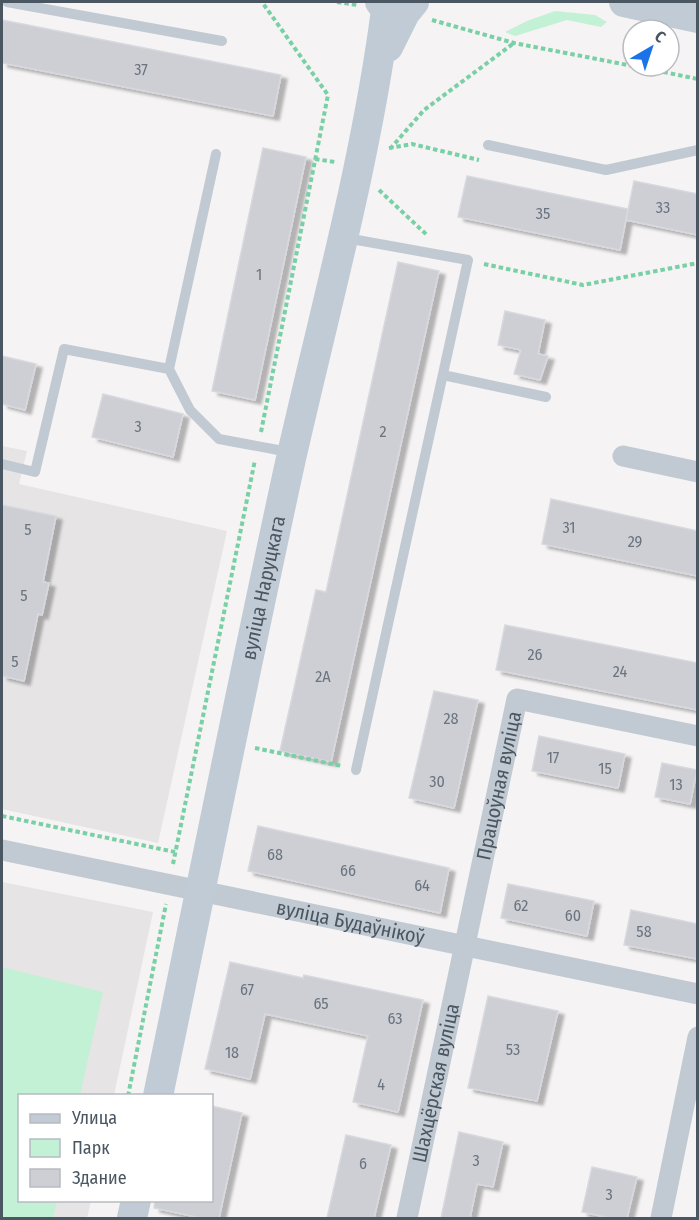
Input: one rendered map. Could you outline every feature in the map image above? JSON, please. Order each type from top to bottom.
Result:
[{"type":"street","points":[[376,81],[386,10],[380,2]]},
{"type":"street","points":[[376,81],[396,31],[405,13],[414,2]]},
{"type":"street","points":[[624,2],[698,18]]},
{"type":"street","name":"вуліца Наруцкага","points":[[158,1094],[292,453],[343,237],[376,81]]},
{"type":"street","points":[[622,456],[698,472]]},
{"type":"street","name":"Працоўная вуліца","points":[[465,946],[517,699],[698,736]]},
{"type":"street","name":"вуліца Будаўнікоў","points":[[2,850],[698,994]]},
{"type":"street","name":"Шахцёрская вуліца","points":[[407,1218],[465,946]]},
{"type":"street","points":[[661,1218],[698,1037]]},
{"type":"street","points":[[132,1218],[136,1202]]},
{"type":"lane","points":[[7,2],[222,41]]},
{"type":"lane","points":[[488,145],[606,170],[698,150]]},
{"type":"lane","points":[[216,154],[169,369],[190,410],[219,439],[292,453]]},
{"type":"lane","points":[[343,237],[468,261],[356,770]]},
{"type":"lane","points":[[2,464],[35,472],[64,349],[169,369]]},
{"type":"lane","points":[[443,375],[546,397]]},
{"type":"path","points":[[128,1094],[328,95],[262,2]]},
{"type":"path","points":[[387,158],[390,148],[424,110],[514,43],[621,64]]},
{"type":"path","points":[[681,76],[698,79]]},
{"type":"path","points":[[377,189],[450,257]]},
{"type":"path","points":[[468,261],[583,285],[698,263]]},
{"type":"path","points":[[231,743],[356,770]]},
{"type":"path","points":[[2,816],[175,852]]},
{"type":"shaded area","points":[[2,446],[27,451],[19,484],[227,531],[158,843],[2,809]]},
{"type":"shaded area","points":[[2,882],[153,912],[114,1094],[18,1094],[18,1202],[91,1202],[87,1218],[2,1218]]},
{"type":"green space","points":[[555,11],[595,15],[607,22],[601,27],[567,20],[515,36],[505,32],[527,21]]},
{"type":"green space","points":[[2,967],[103,992],[80,1094],[18,1094],[18,1202],[57,1202],[53,1218],[2,1218]]},
{"type":"building","points":[[2,20],[281,75],[273,116],[2,63]]},
{"type":"building","points":[[263,148],[306,157],[255,400],[212,391]]},
{"type":"building","points":[[467,176],[628,209],[620,250],[458,217]]},
{"type":"building","points":[[634,181],[698,194],[698,235],[626,220]]},
{"type":"building","points":[[398,262],[439,271],[331,762],[280,751],[316,590],[326,592]]},
{"type":"building","points":[[505,311],[545,320],[538,354],[548,356],[540,380],[514,374],[521,350],[498,345]]},
{"type":"building","points":[[2,356],[36,364],[25,410],[2,404]]},
{"type":"building","points":[[103,394],[183,414],[173,457],[92,437]]},
{"type":"building","points":[[551,499],[698,531],[698,576],[542,544]]},
{"type":"building","points":[[2,505],[56,516],[43,582],[49,583],[42,615],[38,614],[24,681],[2,676]]},
{"type":"building","points":[[505,625],[698,663],[698,710],[496,670]]},
{"type":"building","points":[[434,691],[478,700],[454,808],[409,798]]},
{"type":"building","points":[[539,736],[625,754],[618,788],[532,771]]},
{"type":"building","points":[[662,763],[697,770],[690,804],[655,797]]},
{"type":"building","points":[[258,826],[449,868],[440,913],[248,871]]},
{"type":"building","points":[[508,884],[594,901],[587,936],[501,918]]},
{"type":"building","points":[[631,910],[698,924],[698,959],[624,945]]},
{"type":"building","points":[[230,962],[423,1000],[398,1112],[353,1102],[368,1036],[265,1014],[250,1079],[205,1069]]},
{"type":"building","points":[[488,996],[558,1011],[537,1101],[468,1088]]},
{"type":"building","points":[[213,1106],[242,1113],[219,1218],[201,1218],[154,1208],[155,1202],[213,1202]]},
{"type":"building","points":[[459,1132],[503,1142],[493,1187],[477,1184],[470,1218],[441,1218]]},
{"type":"building","points":[[346,1135],[391,1145],[374,1218],[327,1218]]},
{"type":"building","points":[[592,1167],[637,1177],[627,1218],[610,1218],[582,1212]]}]
